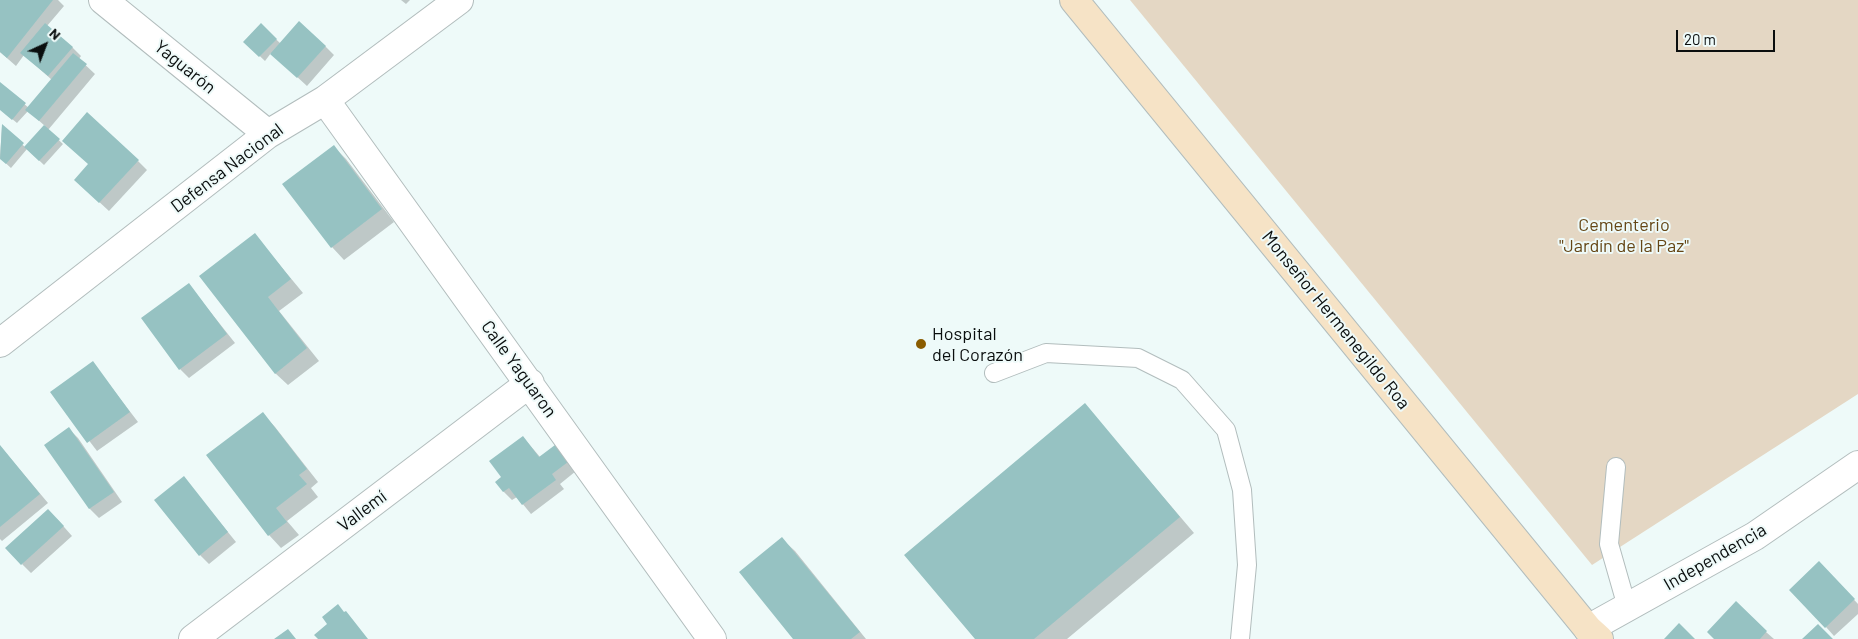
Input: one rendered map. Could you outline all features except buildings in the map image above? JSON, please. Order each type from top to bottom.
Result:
[{"type":"street","name":"Yaguarón","points":[[103,0],[268,134]]},
{"type":"street","name":"Defensa Nacional","points":[[0,342],[268,134],[325,100],[459,0]]},
{"type":"street","name":"Monseñor Hermenegildo Roa","points":[[1074,0],[1584,636]]},
{"type":"street","name":"Calle Yaguaron","points":[[325,100],[712,639]]},
{"type":"street","name":"Vallemí","points":[[194,639],[530,383]]},
{"type":"street","name":"Independencia","points":[[1584,636],[1627,607],[1755,536],[1858,465]]},
{"type":"lane","points":[[994,373],[1046,353],[1138,358],[1182,380],[1226,430],[1242,490],[1247,565],[1240,639]]},
{"type":"lane","points":[[1616,467],[1609,544],[1627,607]]},
{"type":"green space","name":"Cementerio \"Jardín de la Paz\"","points":[[1130,0],[1858,0],[1858,394],[1592,565]]},
{"type":"place","name":"Hospital del Corazón","points":[[921,344]]}]
